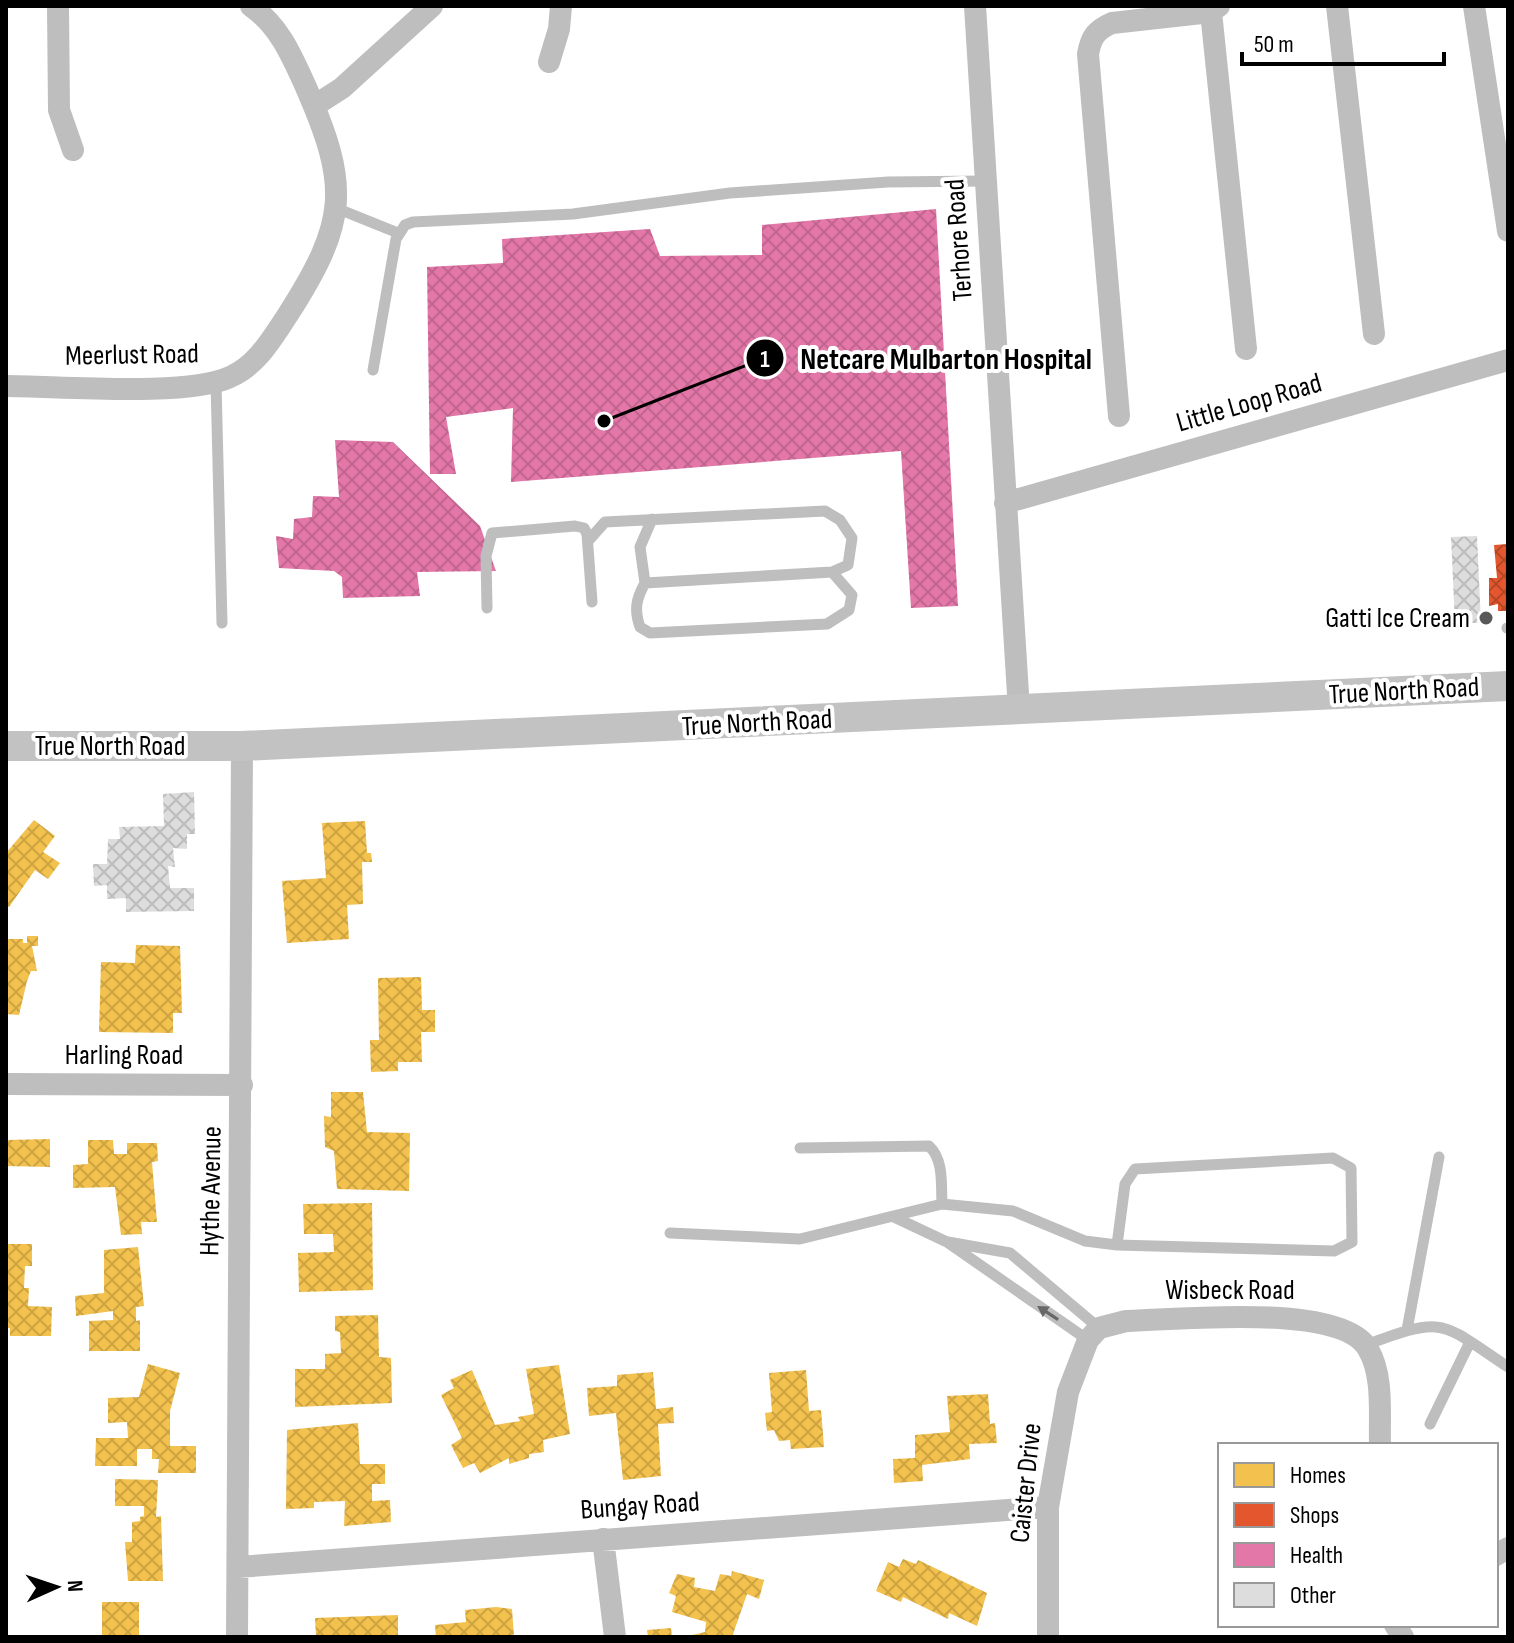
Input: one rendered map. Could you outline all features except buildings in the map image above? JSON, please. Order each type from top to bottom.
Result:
[{"type":"main road","name":"True North Road","points":[[6,746],[242,746],[1508,686]]},
{"type":"street","points":[[58,6],[59,110],[73,150]]},
{"type":"street","name":"Meerlust Road","points":[[6,386],[186,387],[216,383],[238,373],[264,351],[294,304],[328,240],[336,208],[336,170],[314,106],[284,42],[270,22],[251,6]]},
{"type":"street","points":[[314,106],[342,88],[432,6]]},
{"type":"street","points":[[549,62],[559,29],[561,6]]},
{"type":"street","name":"Terhore Road","points":[[975,6],[1019,710]]},
{"type":"street","points":[[1337,6],[1374,334]]},
{"type":"street","points":[[1474,6],[1508,231]]},
{"type":"street","points":[[1119,416],[1088,54],[1091,40],[1099,29],[1112,23],[1215,9],[1246,349]]},
{"type":"street","name":"Little Loop Road","points":[[1005,503],[1508,360]]},
{"type":"street","name":"Hythe Avenue","points":[[237,1637],[242,746]]},
{"type":"street","name":"Harling Road","points":[[6,1084],[242,1085]]},
{"type":"street","name":"Wisbeck Road","points":[[1094,1334],[1126,1321],[1295,1317],[1346,1330],[1366,1345]]},
{"type":"street","name":"Caister Drive","points":[[1048,1637],[1048,1507],[1068,1392],[1094,1334]]},
{"type":"street","points":[[1366,1345],[1377,1368],[1380,1443]]},
{"type":"street","name":"Bungay Road","points":[[238,1567],[1048,1507]]},
{"type":"street","points":[[603,1539],[615,1637]]},
{"type":"lane","points":[[373,370],[398,233],[413,222],[573,214],[730,193],[888,182],[985,181]]},
{"type":"lane","points":[[336,208],[398,233]]},
{"type":"lane","points":[[216,383],[222,623]]},
{"type":"lane","points":[[588,541],[605,522],[825,511],[840,520],[852,538],[848,565],[832,572],[645,583]]},
{"type":"lane","points":[[652,519],[640,547],[645,583],[637,598],[635,614],[640,627],[650,633],[827,624],[849,610],[852,595],[832,572]]},
{"type":"lane","points":[[487,608],[486,556],[489,537],[493,532],[581,526],[588,541],[592,602]]},
{"type":"lane","points":[[800,1148],[929,1146],[939,1163],[942,1204]]},
{"type":"lane","points":[[1407,1330],[1439,1157]]},
{"type":"lane","points":[[670,1233],[800,1239],[942,1204],[1013,1211],[1085,1241],[1117,1245],[1344,1249],[1352,1242],[1355,1231],[1351,1168],[1333,1158],[1135,1169],[1125,1184],[1117,1245]]},
{"type":"lane","points":[[894,1217],[947,1242],[1094,1334]]},
{"type":"lane","points":[[947,1242],[1010,1253],[1094,1334]]},
{"type":"lane","points":[[1366,1345],[1428,1324],[1452,1328],[1508,1367]]},
{"type":"lane","points":[[1430,1424],[1470,1342]]},
{"type":"place","name":"Netcare Mulbarton Hospital","points":[[604,421]]},
{"type":"place","name":"Gatti Ice Cream","points":[[1486,618]]}]
